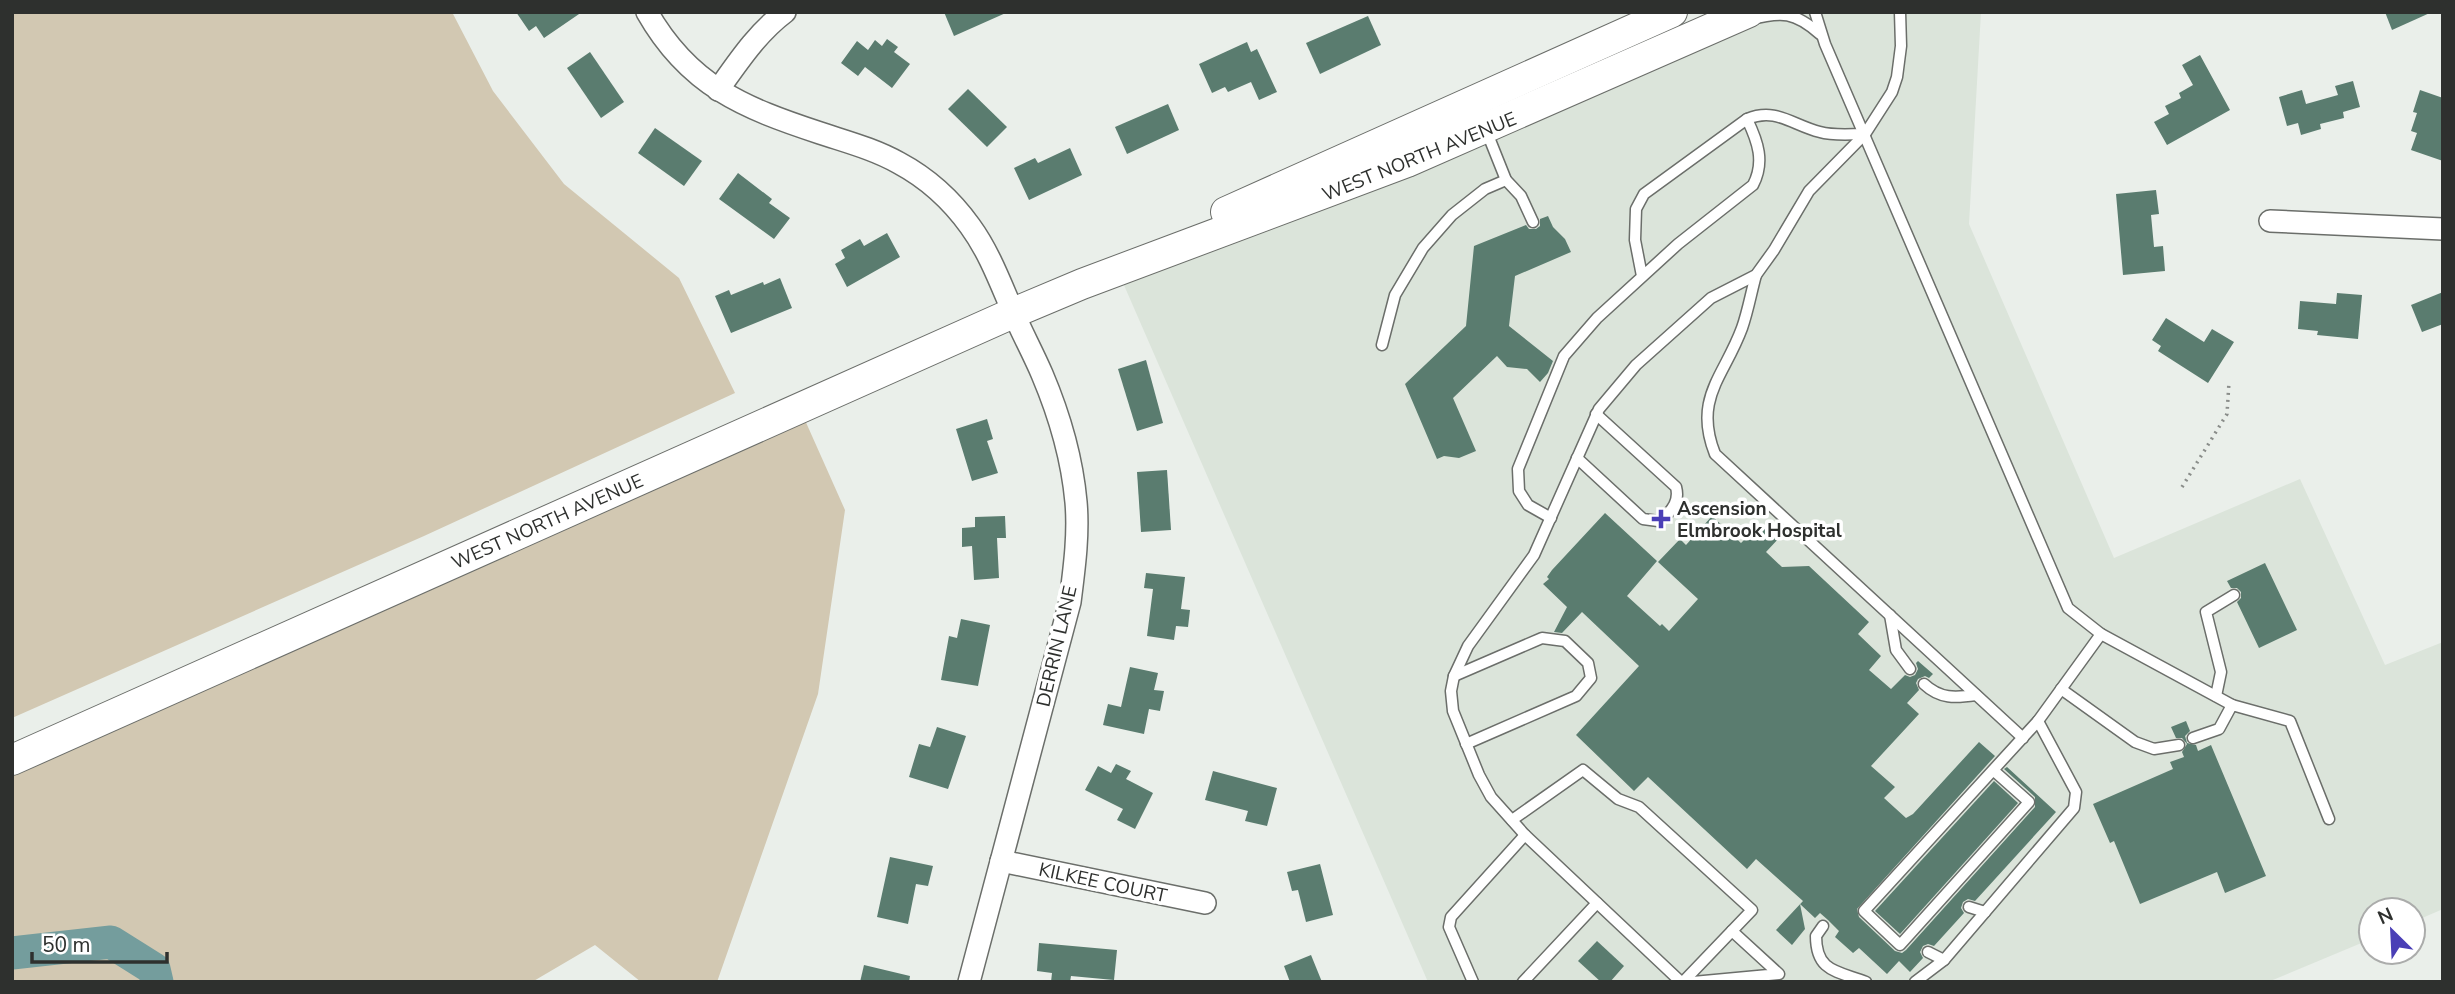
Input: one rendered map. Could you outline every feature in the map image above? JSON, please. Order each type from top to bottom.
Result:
[{"type":"main road","name":"WEST NORTH AVENUE","points":[[1479,115],[1687,40],[1749,12]]},
{"type":"main road","name":"WEST NORTH AVENUE","points":[[12,760],[1013,313],[1082,284],[1270,215],[1479,115],[1666,13]]},
{"type":"street","name":"DERRIN LANE","points":[[647,12],[667,43],[718,90],[757,112],[858,144],[900,163],[955,206],[985,248],[1042,374],[1065,440],[1076,502],[1076,553],[1070,603],[969,982]]},
{"type":"street","points":[[718,90],[751,45],[785,12]]},
{"type":"street","points":[[1666,13],[1687,40]]},
{"type":"street","points":[[2270,221],[2443,229]]},
{"type":"street","name":"KILKEE COURT","points":[[1001,861],[1205,903]]},
{"type":"lane","points":[[1815,12],[1822,36],[2068,608],[2101,634],[2232,705],[2290,721],[2329,819]]},
{"type":"lane","points":[[1900,12],[1900,46],[1892,92],[1864,134],[1809,191],[1756,275],[1742,328],[1710,396],[1706,415],[1709,437],[1716,454],[2023,738]]},
{"type":"lane","points":[[1687,40],[1771,14],[1789,14],[1805,21],[1822,36]]},
{"type":"lane","points":[[1642,276],[1635,240],[1636,209],[1644,194],[1747,120],[1759,114],[1770,113],[1800,127],[1824,134],[1864,134]]},
{"type":"lane","points":[[1479,115],[1506,180],[1521,196],[1534,222]]},
{"type":"lane","points":[[1551,518],[1528,505],[1519,491],[1518,468],[1564,356],[1597,318],[1642,276],[1678,244],[1753,186],[1760,173],[1759,142],[1747,120]]},
{"type":"lane","points":[[1382,345],[1395,295],[1423,248],[1452,215],[1485,189],[1506,180]]},
{"type":"lane","points":[[1512,820],[1583,770],[1618,799],[1640,807],[1752,910],[1682,982],[1525,835],[1491,797],[1465,744],[1453,711],[1451,691],[1454,676],[1468,646],[1534,555],[1596,414],[1636,365],[1678,325],[1711,298],[1756,275]]},
{"type":"lane","points":[[1577,458],[1643,519],[1658,521],[1677,503],[1676,486],[1596,414]]},
{"type":"lane","points":[[2216,696],[2221,672],[2206,612],[2234,595]]},
{"type":"lane","points":[[1890,615],[1896,650],[1910,669]]},
{"type":"lane","points":[[1993,770],[2029,802],[1900,945],[1864,911],[1993,770],[2023,738],[2038,721],[2101,634]]},
{"type":"lane","points":[[1454,676],[1542,638],[1565,641],[1588,663],[1591,678],[1576,696],[1465,744]]},
{"type":"lane","points":[[1924,684],[1934,693],[1946,697],[1976,695]]},
{"type":"lane","points":[[2062,689],[2135,742],[2154,749],[2179,745]]},
{"type":"lane","points":[[2193,738],[2219,729],[2232,705]]},
{"type":"lane","points":[[1915,982],[1944,960],[2074,808],[2076,792],[2038,721]]},
{"type":"lane","points":[[1473,982],[1449,927],[1451,917],[1525,835]]},
{"type":"lane","points":[[1523,982],[1597,903]]},
{"type":"lane","points":[[1969,907],[1985,912]]},
{"type":"lane","points":[[1823,926],[1815,936],[1819,958],[1826,967],[1866,982]]},
{"type":"lane","points":[[1693,982],[1779,974],[1732,931]]},
{"type":"lane","points":[[1928,952],[1944,960]]},
{"type":"path","points":[[2182,487],[2227,414],[2229,382]]},
{"type":"shaded area","points":[[12,12],[452,12],[493,91],[564,184],[679,278],[735,393],[424,536],[12,718]]},
{"type":"shaded area","name":"Ascension Elmbrook Hospital","points":[[1774,12],[1981,12],[1969,224],[2114,558],[2300,479],[2385,665],[2443,642],[2443,909],[2427,916],[2427,896],[2357,896],[2357,945],[2268,982],[1428,982],[1120,276]]},
{"type":"shaded area","points":[[796,400],[845,510],[818,694],[717,982],[641,982],[595,945],[532,982],[12,982],[12,763]]},
{"type":"building","points":[[516,12],[582,12],[544,38],[536,26],[529,31]]},
{"type":"building","points":[[944,12],[1008,12],[954,36]]},
{"type":"building","points":[[2385,12],[2432,12],[2392,30]]},
{"type":"building","points":[[1368,16],[1381,45],[1320,74],[1306,43]]},
{"type":"building","points":[[887,39],[898,47],[894,52],[910,64],[892,88],[865,67],[858,76],[841,63],[857,41],[868,50],[875,40],[882,46]]},
{"type":"building","points":[[1247,42],[1251,52],[1257,49],[1277,92],[1259,100],[1251,82],[1228,92],[1225,87],[1212,93],[1199,64]]},
{"type":"building","points":[[590,52],[624,102],[601,118],[567,68]]},
{"type":"building","points":[[2200,55],[2230,110],[2167,145],[2154,122],[2169,114],[2165,106],[2181,98],[2179,93],[2193,85],[2182,65]]},
{"type":"building","points":[[2353,81],[2360,107],[2343,112],[2344,118],[2320,124],[2321,129],[2301,135],[2298,123],[2287,126],[2279,97],[2302,90],[2306,104],[2338,95],[2335,86]]},
{"type":"building","points":[[968,89],[1007,127],[987,147],[948,109]]},
{"type":"building","points":[[2420,90],[2443,98],[2443,161],[2411,150],[2417,133],[2411,131],[2417,113],[2413,112]]},
{"type":"building","points":[[1168,104],[1179,130],[1127,154],[1115,127]]},
{"type":"building","points":[[655,128],[702,161],[684,186],[638,153]]},
{"type":"building","points":[[1070,148],[1082,175],[1029,200],[1014,168],[1035,158],[1038,163]]},
{"type":"building","points":[[738,173],[772,199],[769,203],[790,218],[774,239],[719,199]]},
{"type":"building","points":[[2156,190],[2159,214],[2151,215],[2154,247],[2163,246],[2165,271],[2123,275],[2116,194]]},
{"type":"building","points":[[1548,216],[1571,252],[1515,276],[1509,326],[1553,361],[1548,373],[1540,382],[1527,369],[1507,367],[1497,356],[1453,398],[1476,451],[1459,458],[1444,456],[1437,459],[1405,384],[1466,326],[1474,246],[1526,225],[1529,229],[1536,229],[1540,226],[1540,219]]},
{"type":"building","points":[[887,233],[900,257],[847,287],[835,264],[845,258],[841,250],[860,239],[864,246]]},
{"type":"building","points":[[780,278],[792,308],[731,333],[715,296],[729,290],[731,295]]},
{"type":"building","points":[[2443,292],[2443,324],[2422,332],[2411,305]]},
{"type":"building","points":[[2337,293],[2362,295],[2358,339],[2317,335],[2318,331],[2298,329],[2300,301],[2336,304]]},
{"type":"building","points":[[2166,318],[2204,342],[2212,329],[2234,342],[2208,383],[2158,351],[2161,346],[2152,340]]},
{"type":"building","points":[[1146,360],[1163,423],[1137,431],[1118,369]]},
{"type":"building","points":[[987,419],[993,439],[987,441],[998,473],[972,481],[956,429]]},
{"type":"building","points":[[1167,470],[1171,530],[1141,532],[1137,472]]},
{"type":"building","points":[[1605,513],[1657,561],[1627,596],[1669,631],[1698,599],[1658,562],[1680,539],[1686,545],[1712,516],[1741,543],[1748,536],[1753,540],[1768,524],[1781,536],[1766,552],[1782,567],[1809,566],[1869,622],[1858,634],[1881,656],[1869,670],[1891,689],[1905,675],[1915,675],[1918,661],[1933,674],[1929,678],[1925,676],[1918,679],[1916,683],[1919,690],[1907,703],[1919,714],[1871,766],[1895,787],[1884,798],[1906,818],[1913,814],[1979,742],[1995,756],[1857,909],[1859,917],[1895,951],[1902,953],[1906,950],[2035,807],[2035,797],[2004,769],[2007,767],[2056,812],[1975,901],[1968,899],[1963,902],[1961,908],[1964,913],[1934,946],[1923,946],[1920,952],[1923,958],[1910,972],[1899,961],[1887,974],[1859,948],[1853,953],[1835,937],[1839,931],[1828,920],[1820,913],[1815,918],[1800,904],[1803,901],[1756,859],[1747,869],[1648,777],[1634,791],[1576,735],[1639,666],[1582,612],[1562,633],[1554,632],[1567,607],[1543,584],[1549,579],[1547,577],[1552,570]]},
{"type":"building","points":[[1005,516],[1006,538],[997,538],[999,578],[974,580],[972,546],[962,547],[962,528],[975,527],[975,517]]},
{"type":"building","points":[[2265,563],[2297,630],[2259,648],[2237,602],[2241,598],[2241,592],[2237,588],[2231,588],[2227,581]]},
{"type":"building","points":[[1146,573],[1185,577],[1181,609],[1190,610],[1188,627],[1176,626],[1174,640],[1147,636],[1153,589],[1144,588]]},
{"type":"building","points":[[961,619],[990,625],[978,686],[941,680],[949,636],[957,638]]},
{"type":"building","points":[[1130,667],[1158,673],[1154,690],[1164,691],[1160,711],[1149,709],[1144,734],[1103,725],[1108,704],[1121,707]]},
{"type":"building","points":[[2186,721],[2190,731],[2185,736],[2187,743],[2196,745],[2198,751],[2211,745],[2266,876],[2225,893],[2217,872],[2140,904],[2114,841],[2110,843],[2093,804],[2173,769],[2170,762],[2184,757],[2182,752],[2187,744],[2182,738],[2176,738],[2171,727]]},
{"type":"building","points":[[937,727],[966,736],[948,789],[909,777],[919,744],[930,747]]},
{"type":"building","points":[[1116,764],[1131,771],[1126,779],[1153,793],[1135,829],[1117,820],[1123,809],[1085,790],[1098,766],[1111,773]]},
{"type":"building","points":[[1213,771],[1277,788],[1267,826],[1245,821],[1248,811],[1205,800]]},
{"type":"building","points":[[1994,781],[2018,803],[1900,934],[1875,911]]},
{"type":"building","points":[[890,857],[933,866],[928,886],[916,884],[908,924],[877,917]]},
{"type":"building","points":[[1320,864],[1333,915],[1306,922],[1298,890],[1292,891],[1287,872]]},
{"type":"building","points":[[1800,904],[1805,929],[1792,945],[1776,930]]},
{"type":"building","points":[[1597,941],[1624,966],[1610,982],[1601,982],[1578,961]]},
{"type":"building","points":[[1039,943],[1117,950],[1114,980],[1071,976],[1070,982],[1051,982],[1052,973],[1037,971]]},
{"type":"building","points":[[1311,955],[1322,982],[1290,982],[1284,966]]},
{"type":"building","points":[[864,965],[910,976],[909,982],[860,982]]},
{"type":"waterway","points":[[12,953],[111,942],[154,969],[157,982]]},
{"type":"place","name":"Ascension Elmbrook Hospital","points":[[1661,519]]}]
